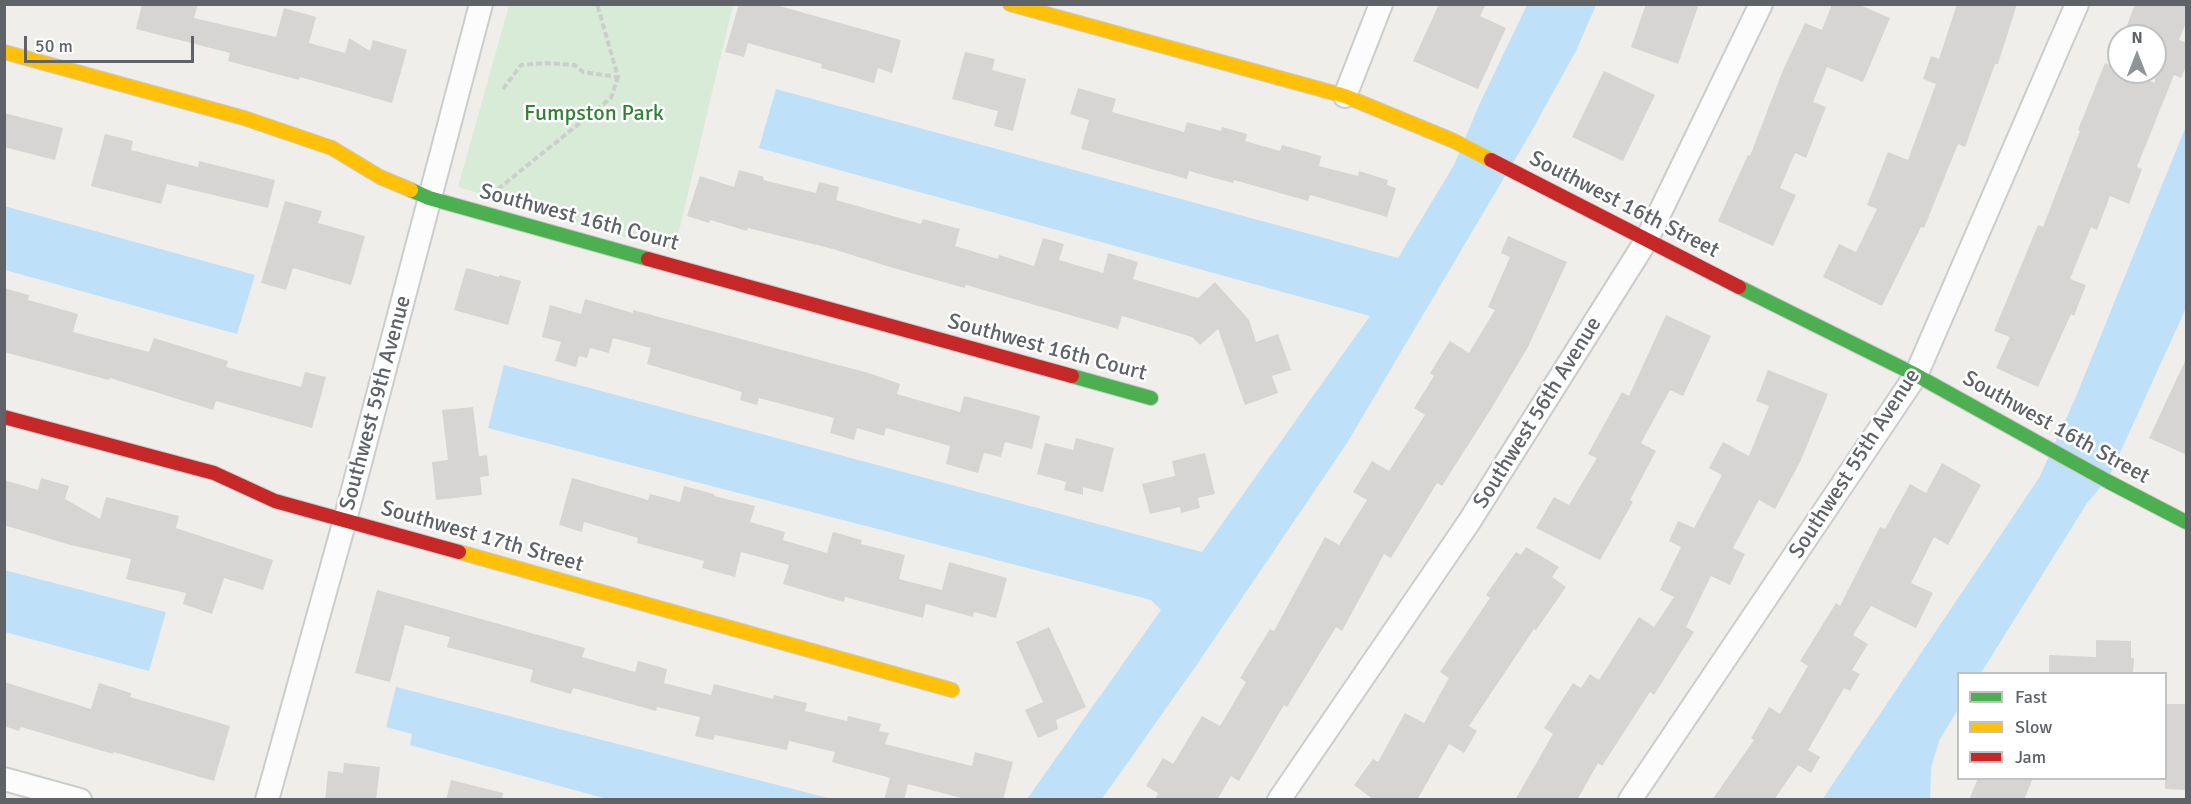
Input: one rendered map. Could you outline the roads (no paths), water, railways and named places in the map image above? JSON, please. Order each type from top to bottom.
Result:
[{"type":"street","name":"Southwest 59th Avenue","points":[[267,800],[345,520],[481,4]]},
{"type":"street","name":"Southwest 16th Street","points":[[1010,4],[1345,96],[1454,141],[1646,241],[1916,375],[2109,482],[2187,522]]},
{"type":"street","points":[[1345,96],[1381,4]]},
{"type":"street","name":"Southwest 56th Avenue","points":[[1279,800],[1469,522],[1646,241],[1761,4]]},
{"type":"street","name":"Southwest 55th Avenue","points":[[1630,800],[1916,375],[2076,4]]},
{"type":"street","name":"Southwest 16th Court","points":[[4,52],[244,118],[332,148],[380,177],[429,198],[1151,398]]},
{"type":"street","name":"Southwest 17th Street","points":[[4,417],[214,472],[275,501],[952,690]]},
{"type":"street","points":[[4,779],[80,800]]},
{"type":"water","points":[[1527,5],[1596,5],[1576,51],[1530,134],[1347,443],[1198,663],[1102,799],[1027,799],[1161,610],[1151,600],[488,428],[504,365],[1202,552],[1370,316],[759,148],[776,89],[1398,258],[1454,165],[1479,105]]},
{"type":"water","points":[[2186,126],[2186,308],[2109,477],[2087,503],[1982,672],[1957,672],[1957,711],[1939,741],[1931,768],[1930,799],[1822,800],[2039,478],[2075,399]]},
{"type":"water","points":[[4,206],[255,275],[237,334],[5,270]]},
{"type":"water","points":[[4,570],[166,612],[149,671],[5,632]]},
{"type":"water","points":[[396,687],[832,799],[607,799],[410,745],[412,734],[386,727]]},
{"type":"park label","name":"Fumpston Park","points":[[594,114]]}]
